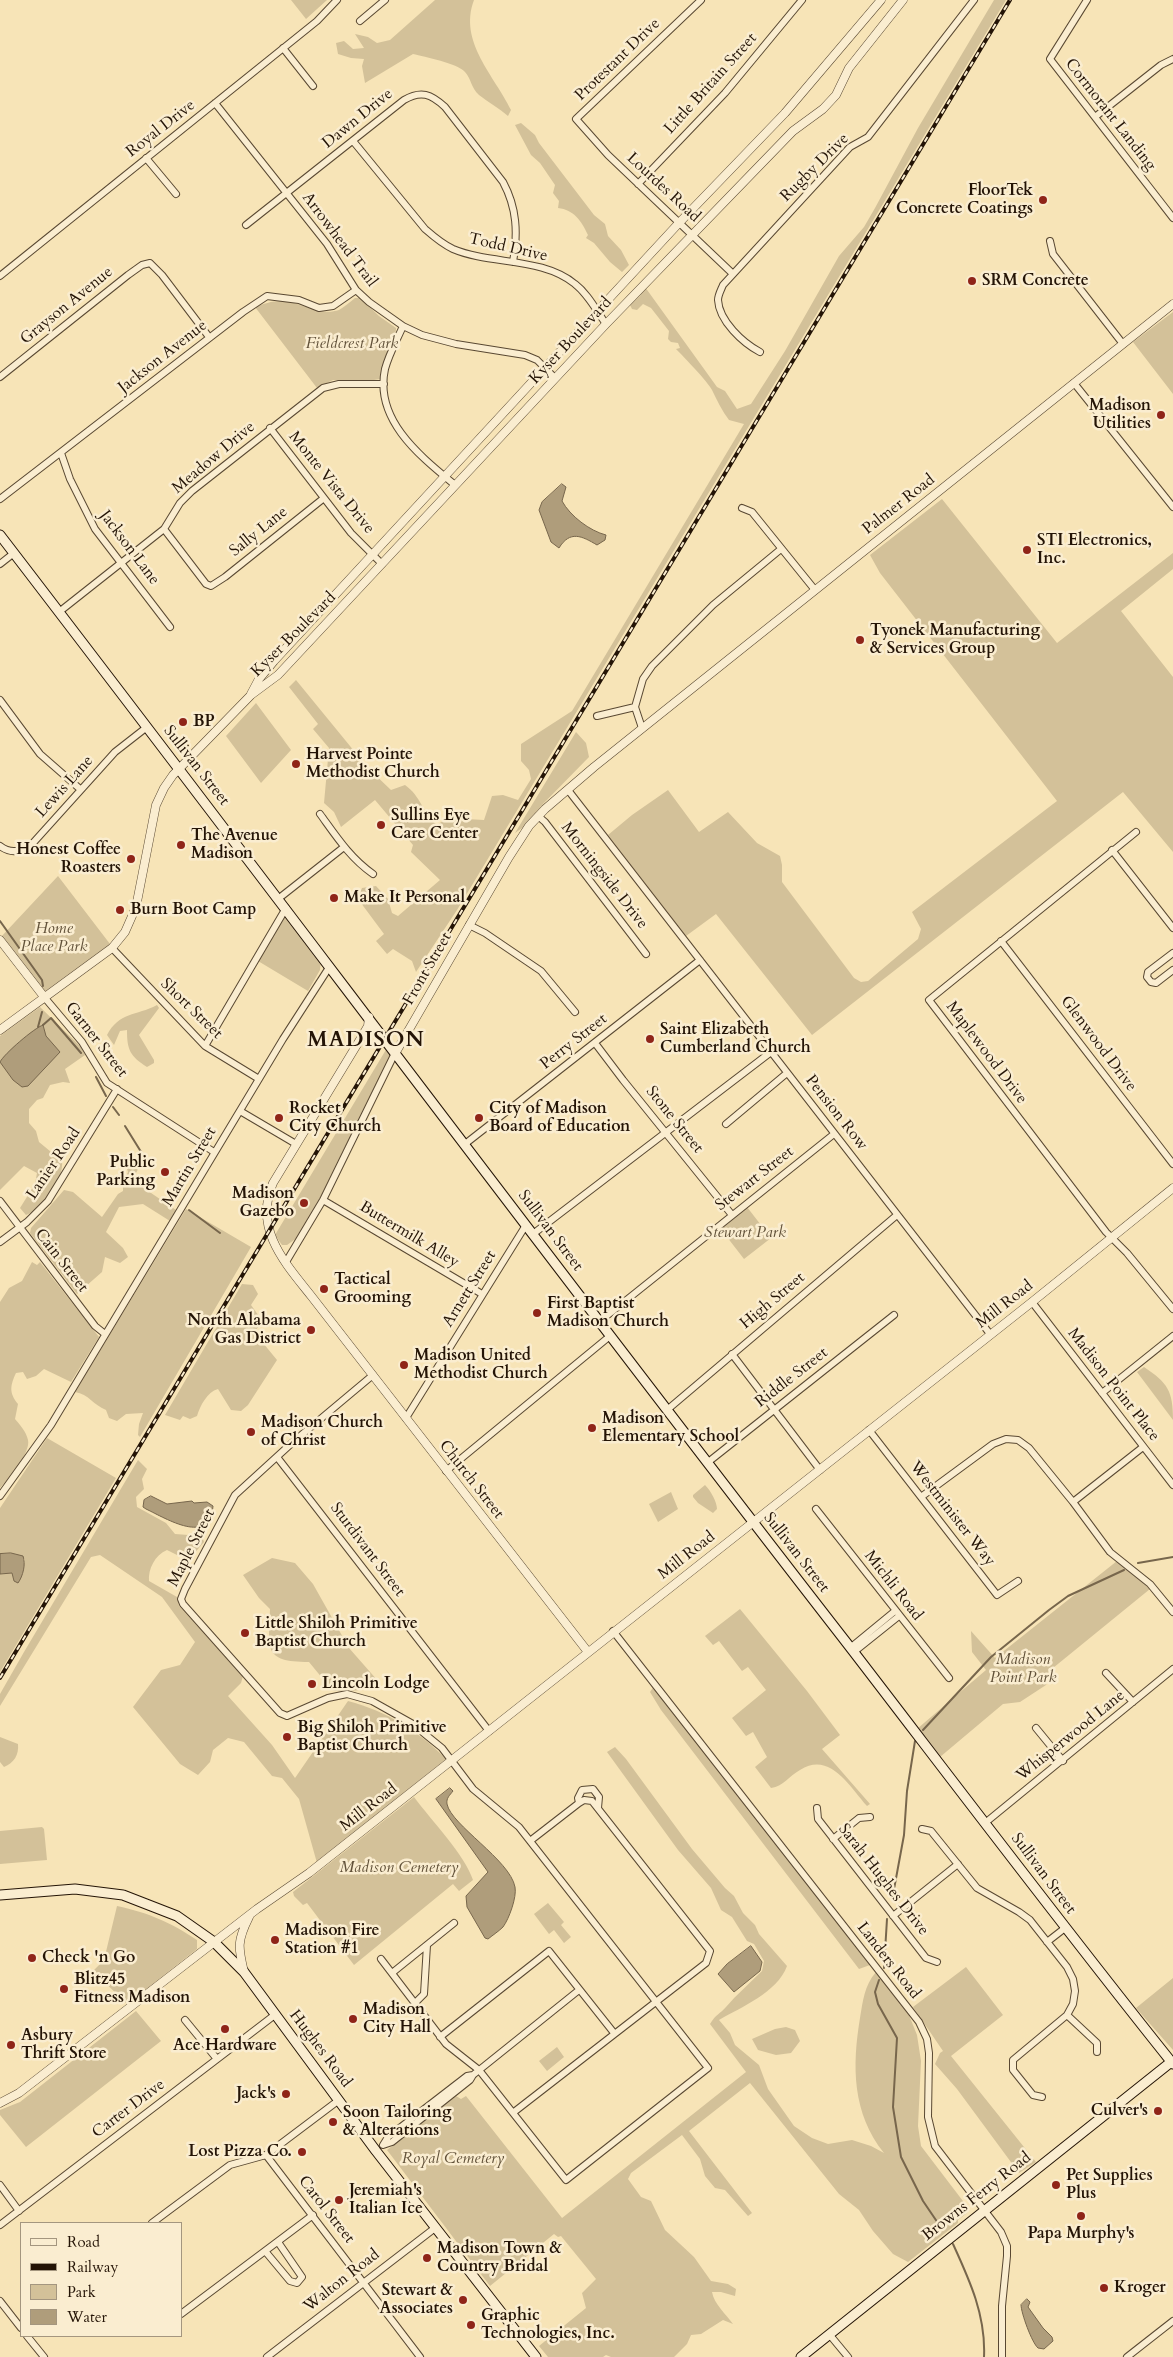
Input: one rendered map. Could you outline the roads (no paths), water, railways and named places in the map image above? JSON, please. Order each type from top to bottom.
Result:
[{"type":"main road","name":"Sullivan Street","points":[[0,535],[396,1052],[752,1522],[1065,1928],[1172,2062]]},
{"type":"main road","name":"Hughes Road","points":[[0,1895],[75,1889],[123,1895],[177,1916],[214,1942],[244,1972],[339,2100],[380,2148],[435,2228],[536,2357]]},
{"type":"main road","name":"Browns Ferry Road","points":[[801,2357],[1172,2062]]},
{"type":"street","points":[[370,0],[378,6]]},
{"type":"street","points":[[360,21],[385,0]]},
{"type":"street","name":"Protestant Drive","points":[[576,119],[701,0]]},
{"type":"street","name":"Little Britain Street","points":[[638,184],[725,93],[802,0]]},
{"type":"street","name":"Kyser Boulevard","points":[[251,695],[259,679],[281,654],[598,313],[678,224],[785,113],[881,0]]},
{"type":"street","name":"Kyser Boulevard","points":[[0,1030],[112,948],[125,932],[136,907],[156,805],[173,775],[251,695],[264,687],[290,662],[692,234],[793,131],[824,109],[836,95],[849,68],[903,0]]},
{"type":"street","name":"Rugby Drive","points":[[760,352],[746,344],[720,311],[718,298],[723,285],[850,147],[868,137],[974,0]]},
{"type":"street","name":"Cormorant Landing","points":[[1087,0],[1050,59],[1173,218]]},
{"type":"street","name":"Royal Drive","points":[[0,276],[317,21],[334,1]]},
{"type":"street","points":[[283,48],[313,86]]},
{"type":"street","points":[[1095,117],[1161,65],[1173,59]]},
{"type":"street","name":"Dawn Drive","points":[[246,225],[414,94],[426,93],[435,98],[503,182],[510,194],[516,215],[517,232],[513,262]]},
{"type":"street","name":"Arrowhead Trail","points":[[215,103],[327,244],[356,290],[382,312],[422,335],[456,344],[525,355],[546,368],[555,378]]},
{"type":"street","name":"Lourdes Road","points":[[576,119],[678,224],[692,234],[733,274]]},
{"type":"street","name":"Todd Drive","points":[[353,141],[425,228],[439,241],[467,254],[513,262],[560,275],[574,284],[606,324]]},
{"type":"street","points":[[146,158],[176,194]]},
{"type":"street","points":[[1050,241],[1054,254],[1123,344]]},
{"type":"street","name":"Grayson Avenue","points":[[0,377],[128,275],[150,262],[209,337]]},
{"type":"street","name":"Jackson Avenue","points":[[0,499],[209,337],[267,296],[299,300],[319,308],[333,306],[345,300],[356,290]]},
{"type":"street","name":"Palmer Road","points":[[642,728],[1173,304]]},
{"type":"street","points":[[404,326],[388,360],[384,384],[388,410],[394,425],[405,440],[455,485]]},
{"type":"street","name":"Meadow Drive","points":[[59,612],[164,529],[180,503],[192,491],[323,388],[339,384],[384,384]]},
{"type":"street","points":[[1074,384],[1173,508]]},
{"type":"street","name":"Monte Vista Drive","points":[[270,428],[350,533],[382,564]]},
{"type":"street","name":"Jackson Lane","points":[[61,453],[83,508],[95,529],[170,627]]},
{"type":"street","name":"Sally Lane","points":[[164,529],[206,584],[211,586],[225,578],[324,498]]},
{"type":"street","points":[[416,508],[426,516]]},
{"type":"street","points":[[742,508],[752,512],[815,590]]},
{"type":"street","points":[[642,728],[637,717],[636,707],[644,678],[652,666],[713,605],[782,549]]},
{"type":"street","points":[[0,564],[14,553]]},
{"type":"street","points":[[281,654],[290,662]]},
{"type":"street","points":[[0,700],[40,754],[80,789]]},
{"type":"street","points":[[597,716],[636,707]]},
{"type":"street","name":"Lewis Lane","points":[[0,846],[5,850],[15,852],[23,850],[42,834],[80,789],[115,752],[147,727]]},
{"type":"street","name":"Front Street","points":[[286,1262],[323,1200],[352,1139],[395,1058],[396,1052],[509,856],[538,816],[642,728]]},
{"type":"street","name":"Pension Row","points":[[568,790],[990,1334]]},
{"type":"street","points":[[320,814],[344,847],[360,865],[373,874]]},
{"type":"street","name":"Morningside Drive","points":[[538,816],[545,822],[646,954]]},
{"type":"street","name":"Maplewood Drive","points":[[1111,1238],[929,1000],[1136,832]]},
{"type":"street","points":[[278,899],[344,847]]},
{"type":"street","points":[[1112,850],[1173,928]]},
{"type":"street","points":[[205,1046],[286,908]]},
{"type":"street","points":[[469,925],[485,932],[541,971],[575,1012]]},
{"type":"street","name":"Garner Street","points":[[0,940],[82,1042],[107,1082],[214,1152]]},
{"type":"street","name":"Glenwood Drive","points":[[1001,940],[1173,1164]]},
{"type":"street","name":"Short Street","points":[[112,948],[205,1046],[260,1079]]},
{"type":"street","points":[[1173,953],[1148,972],[1147,977],[1151,982],[1156,983],[1173,970]]},
{"type":"street","name":"Perry Street","points":[[465,1144],[700,960]]},
{"type":"street","name":"Martin Street","points":[[0,1496],[16,1476],[76,1383],[214,1152],[330,966]]},
{"type":"street","name":"Church Street","points":[[369,1017],[368,1026],[273,1184],[266,1210],[269,1232],[286,1262],[588,1652]]},
{"type":"street","points":[[361,1038],[370,1032],[381,1033]]},
{"type":"street","name":"Stone Street","points":[[595,1043],[622,1080],[732,1215]]},
{"type":"street","points":[[533,1234],[771,1052]]},
{"type":"street","points":[[726,1124],[788,1073]]},
{"type":"street","name":"Lanier Road","points":[[0,1242],[39,1212],[58,1188],[116,1089]]},
{"type":"street","points":[[240,1111],[296,1144]]},
{"type":"street","name":"Stewart Street","points":[[599,1322],[834,1134]]},
{"type":"street","name":"Mill Road","points":[[0,2103],[19,2093],[214,1942],[309,1873],[613,1631],[1032,1302],[1173,1188]]},
{"type":"street","name":"Buttermilk Alley","points":[[323,1200],[482,1294]]},
{"type":"street","name":"Cain Street","points":[[0,1201],[95,1326],[105,1334]]},
{"type":"street","name":"High Street","points":[[667,1410],[897,1214]]},
{"type":"street","name":"Arnett Street","points":[[406,1418],[526,1225]]},
{"type":"street","points":[[1111,1238],[1127,1253],[1173,1309]]},
{"type":"street","name":"Madison Point Place","points":[[1032,1302],[1173,1485]]},
{"type":"street","name":"Riddle Street","points":[[707,1463],[894,1315]]},
{"type":"street","points":[[446,1471],[610,1336]]},
{"type":"street","points":[[1102,1393],[1173,1336]]},
{"type":"street","points":[[732,1354],[820,1470]]},
{"type":"street","name":"Maple Street","points":[[373,1375],[234,1495],[181,1599],[183,1604],[280,1713],[287,1716],[336,1696],[347,1694],[361,1697],[413,1724],[442,1748],[473,1789],[519,1827],[708,2068],[566,2180],[514,2112]]},
{"type":"street","name":"Westminister Way","points":[[869,1430],[997,1595],[1018,1581]]},
{"type":"street","points":[[921,1497],[993,1444],[1006,1439],[1018,1440],[1029,1448],[1073,1502],[1110,1552],[1150,1584],[1173,1612]]},
{"type":"street","points":[[1073,1502],[1143,1446]]},
{"type":"street","name":"Sturdivant Street","points":[[277,1457],[489,1731]]},
{"type":"street","name":"Michli Road","points":[[816,1509],[949,1678]]},
{"type":"street","points":[[852,1650],[897,1614]]},
{"type":"street","name":"Landers Road","points":[[613,1631],[919,2022],[927,2039],[929,2053],[928,2117],[933,2140],[944,2159],[1001,2232],[1007,2246],[1002,2306],[1002,2357]]},
{"type":"street","name":"Whisperwood Lane","points":[[985,1823],[1173,1669]]},
{"type":"street","points":[[1106,1673],[1133,1702]]},
{"type":"street","points":[[1036,1728],[1063,1761]]},
{"type":"street","points":[[578,1803],[582,1790],[593,1789],[599,1798],[598,1808]]},
{"type":"street","points":[[380,1959],[446,2044],[479,2070],[514,2112],[706,1963],[710,1951],[592,1801],[584,1800],[578,1803],[530,1841]]},
{"type":"street","name":"Sarah Hughes Drive","points":[[817,1808],[818,1819],[893,1916],[926,1958],[937,1962]]},
{"type":"street","points":[[833,1838],[859,1818],[870,1817]]},
{"type":"street","points":[[922,1829],[931,1831],[977,1888],[1020,1912],[1030,1920],[1074,1979],[1073,2004],[1067,2015],[1013,2060],[1013,2070],[1033,2095],[1042,2097]]},
{"type":"street","points":[[893,1916],[958,1864]]},
{"type":"street","points":[[244,1972],[238,1944],[251,1914]]},
{"type":"street","points":[[392,1973],[454,1923]]},
{"type":"street","points":[[1047,1942],[1065,1928]]},
{"type":"street","points":[[415,2004],[424,1994],[427,1945]]},
{"type":"street","points":[[440,2037],[549,1951],[614,2034]]},
{"type":"street","points":[[380,2148],[388,2137],[438,2102],[467,2076],[473,2075],[580,1990]]},
{"type":"street","name":"Carter Drive","points":[[0,2225],[276,2014]]},
{"type":"street","points":[[1067,2015],[1097,2043],[1097,2052]]},
{"type":"street","points":[[185,2020],[218,2059]]},
{"type":"street","points":[[153,2222],[230,2165],[266,2154],[339,2100]]},
{"type":"street","name":"Carol Street","points":[[266,2154],[420,2357]]},
{"type":"street","points":[[0,2185],[19,2211]]},
{"type":"street","points":[[182,2313],[313,2215]]},
{"type":"street","name":"Walton Road","points":[[267,2357],[435,2228]]},
{"type":"street","points":[[266,2251],[290,2281],[297,2282],[302,2277],[278,2242]]},
{"type":"street","points":[[0,2301],[20,2325]]},
{"type":"street","points":[[1127,2357],[1173,2321]]},
{"type":"street","points":[[829,2334],[848,2357]]},
{"type":"street","points":[[28,2337],[44,2357]]},
{"type":"water","points":[[562,484],[566,487],[562,501],[566,507],[581,522],[606,535],[605,540],[597,545],[576,536],[567,539],[559,548],[551,542],[539,510],[542,502]]},
{"type":"water","points":[[43,1025],[46,1036],[60,1052],[28,1086],[22,1087],[13,1080],[0,1062],[7,1053]]},
{"type":"water","points":[[151,1496],[167,1504],[192,1501],[194,1503],[207,1502],[213,1506],[210,1518],[204,1525],[196,1527],[176,1523],[143,1507],[144,1500]]},
{"type":"water","points":[[11,1553],[23,1556],[24,1559],[24,1570],[18,1583],[14,1581],[12,1573],[0,1574],[0,1554]]},
{"type":"water","points":[[450,1788],[453,1791],[448,1797],[447,1804],[451,1812],[503,1866],[515,1887],[514,1902],[505,1923],[488,1939],[485,1938],[467,1907],[466,1896],[488,1872],[436,1799]]},
{"type":"water","points":[[751,1946],[762,1962],[760,1971],[734,1992],[718,1974],[727,1964]]},
{"type":"water","points":[[1027,2299],[1030,2302],[1028,2307],[1052,2337],[1053,2341],[1044,2349],[1038,2348],[1025,2321],[1021,2305]]},
{"type":"waterway","points":[[0,921],[42,980],[43,986]]},
{"type":"waterway","points":[[38,1027],[42,1012]]},
{"type":"waterway","points":[[43,1025],[51,1018],[81,1053]]},
{"type":"waterway","points":[[96,1077],[106,1096]]},
{"type":"waterway","points":[[113,1107],[119,1115]]},
{"type":"waterway","points":[[125,1126],[143,1155]]},
{"type":"waterway","points":[[189,1210],[220,1233]]},
{"type":"waterway","points":[[1138,1563],[1173,1557]]},
{"type":"waterway","points":[[923,1730],[991,1657],[1049,1610],[1068,1596],[1124,1570]]},
{"type":"waterway","points":[[892,1900],[904,1835],[907,1791],[915,1741]]},
{"type":"waterway","points":[[884,1968],[887,1919]]},
{"type":"waterway","points":[[879,1980],[875,1992],[878,2004],[897,2038],[893,2107],[901,2157],[923,2201],[942,2229]]},
{"type":"waterway","points":[[953,2244],[971,2285],[980,2313],[984,2357]]},
{"type":"railway","points":[[0,1678],[1010,0]]},
{"type":"place","name":"FloorTek Concrete Coatings","points":[[1043,200]]},
{"type":"place","name":"SRM Concrete","points":[[972,281]]},
{"type":"place","name":"Madison Utilities","points":[[1161,415]]},
{"type":"place","name":"STI Electronics, Inc.","points":[[1027,550]]},
{"type":"place","name":"Tyonek Manufacturing & Services Group","points":[[860,640]]},
{"type":"place","name":"BP","points":[[183,722]]},
{"type":"place","name":"Harvest Pointe Methodist Church","points":[[296,764]]},
{"type":"place","name":"Sullins Eye Care Center","points":[[381,825]]},
{"type":"place","name":"The Avenue Madison","points":[[181,845]]},
{"type":"place","name":"Honest Coffee Roasters","points":[[131,859]]},
{"type":"place","name":"Make It Personal","points":[[334,898]]},
{"type":"place","name":"Burn Boot Camp","points":[[120,910]]},
{"type":"place","name":"Saint Elizabeth Cumberland Church","points":[[650,1039]]},
{"type":"place","name":"Rocket City Church","points":[[279,1118]]},
{"type":"place","name":"City of Madison Board of Education","points":[[479,1118]]},
{"type":"place","name":"Public Parking","points":[[165,1172]]},
{"type":"place","name":"Madison Gazebo","points":[[304,1203]]},
{"type":"place","name":"Tactical Grooming","points":[[324,1289]]},
{"type":"place","name":"First Baptist Madison Church","points":[[537,1313]]},
{"type":"place","name":"North Alabama Gas District","points":[[311,1330]]},
{"type":"place","name":"Madison United Methodist Church","points":[[404,1365]]},
{"type":"place","name":"Madison Elementary School","points":[[592,1428]]},
{"type":"place","name":"Madison Church of Christ","points":[[251,1432]]},
{"type":"place","name":"Little Shiloh Primitive Baptist Church","points":[[245,1633]]},
{"type":"place","name":"Lincoln Lodge","points":[[312,1684]]},
{"type":"place","name":"Big Shiloh Primitive Baptist Church","points":[[287,1737]]},
{"type":"place","name":"Madison Fire Station #1","points":[[275,1940]]},
{"type":"place","name":"Check 'n Go","points":[[32,1958]]},
{"type":"place","name":"Blitz45 Fitness Madison","points":[[64,1989]]},
{"type":"place","name":"Madison City Hall","points":[[353,2019]]},
{"type":"place","name":"Ace Hardware","points":[[225,2029]]},
{"type":"place","name":"Asbury Thrift Store","points":[[11,2045]]},
{"type":"place","name":"Jack's","points":[[286,2094]]},
{"type":"place","name":"Culver's","points":[[1158,2111]]},
{"type":"place","name":"Soon Tailoring & Alterations","points":[[333,2122]]},
{"type":"place","name":"Lost Pizza Co.","points":[[302,2152]]},
{"type":"place","name":"Pet Supplies Plus","points":[[1056,2185]]},
{"type":"place","name":"Jeremiah's Italian Ice","points":[[339,2200]]},
{"type":"place","name":"Papa Murphy's","points":[[1081,2216]]},
{"type":"place","name":"Madison Town & Country Bridal","points":[[427,2258]]},
{"type":"place","name":"Kroger","points":[[1104,2288]]},
{"type":"place","name":"Stewart & Associates","points":[[463,2300]]},
{"type":"place","name":"Graphic Technologies, Inc.","points":[[471,2325]]},
{"type":"district","name":"MADISON","points":[[366,1041]]},
{"type":"park label","name":"Fieldcrest Park","points":[[352,344]]},
{"type":"park label","name":"Home Place Park","points":[[54,938]]},
{"type":"park label","name":"Stewart Park","points":[[745,1233]]},
{"type":"park label","name":"Madison Point Park","points":[[1023,1669]]},
{"type":"park label","name":"Madison Cemetery","points":[[399,1868]]},
{"type":"park label","name":"Royal Cemetery","points":[[453,2159]]}]
